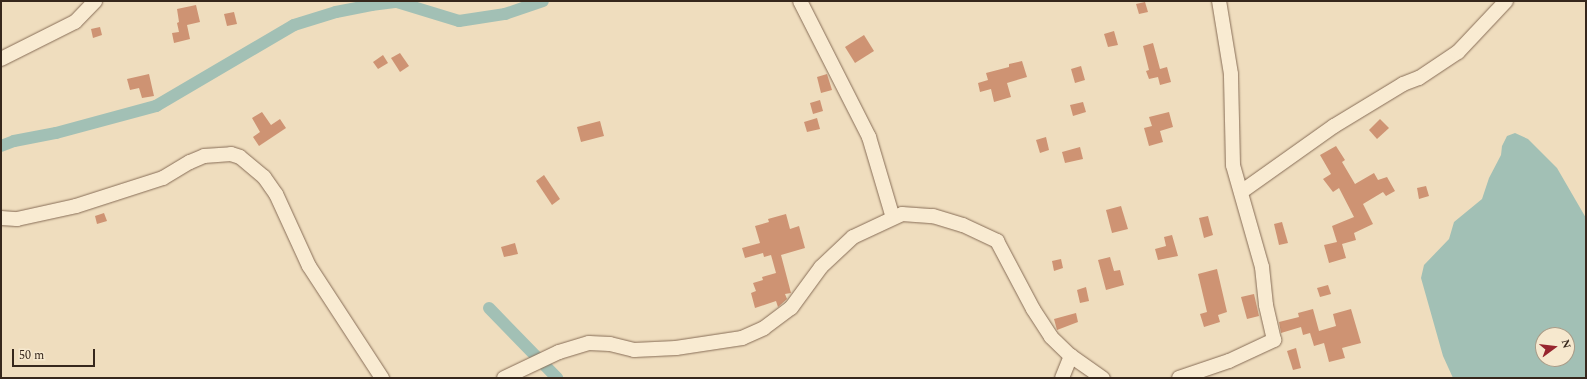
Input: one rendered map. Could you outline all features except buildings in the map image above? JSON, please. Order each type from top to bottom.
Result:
[{"type":"street","points":[[1,59],[75,22],[95,1]]},
{"type":"street","points":[[800,1],[869,137],[893,218]]},
{"type":"street","points":[[1180,378],[1229,361],[1274,340],[1266,305],[1262,267],[1233,165],[1230,74],[1219,1]]},
{"type":"street","points":[[1241,192],[1334,126],[1403,84],[1419,78],[1458,52],[1506,1]]},
{"type":"street","points":[[1,218],[17,219],[76,206],[163,178],[190,162],[204,156],[224,154],[240,156],[264,177],[276,194],[309,266],[382,378]]},
{"type":"street","points":[[504,378],[559,352],[589,343],[599,342],[634,350],[676,348],[742,338],[764,328],[791,308],[821,268],[853,238],[902,214],[933,216],[964,225],[997,241],[1033,309],[1051,337],[1071,356],[1102,378]]},
{"type":"street","points":[[1062,378],[1071,356]]},
{"type":"water","points":[[1515,133],[1528,139],[1557,168],[1586,218],[1585,378],[1453,378],[1443,356],[1421,278],[1424,265],[1449,239],[1454,222],[1482,199],[1489,178],[1501,155],[1502,146],[1507,136]]},
{"type":"waterway","points":[[1,146],[14,141],[56,133],[156,106],[294,25],[336,12],[371,5],[397,2],[459,21],[505,14],[543,1]]},
{"type":"waterway","points":[[489,308],[557,378]]}]
